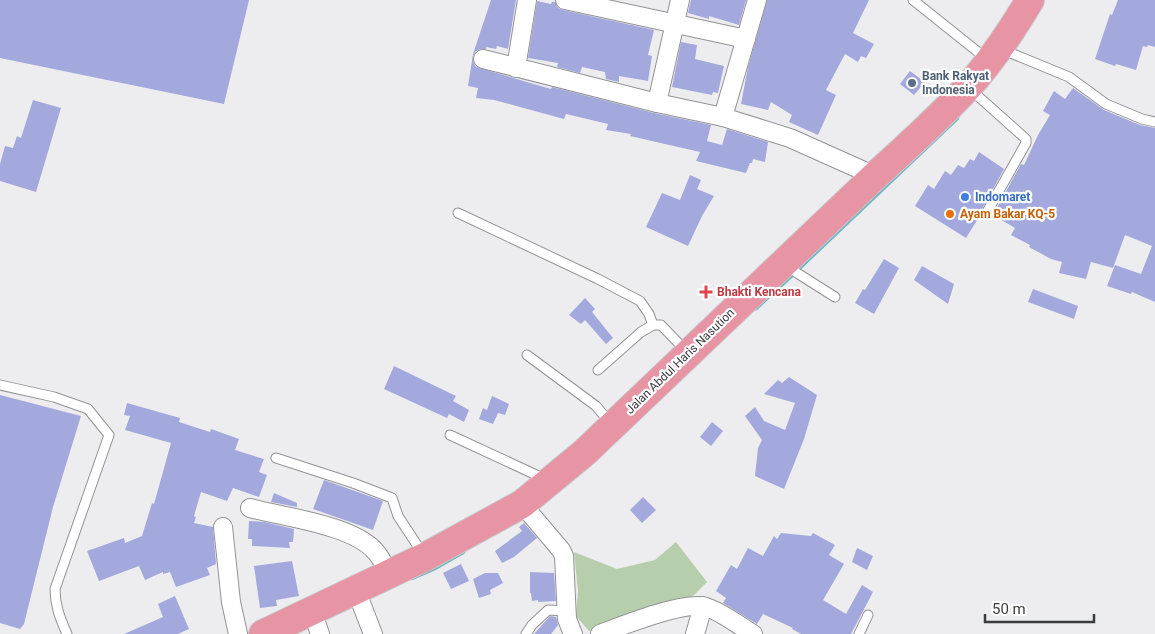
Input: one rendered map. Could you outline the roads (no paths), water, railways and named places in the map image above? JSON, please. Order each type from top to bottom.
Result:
[{"type":"highway","name":"Jalan Abdul Haris Nasution","points":[[263,634],[316,622],[356,590],[425,557],[522,504],[551,482],[874,176],[918,138],[968,87],[1001,44],[1030,0]]},
{"type":"street","points":[[516,68],[527,0]]},
{"type":"street","points":[[565,0],[604,4],[675,24],[746,39]]},
{"type":"street","points":[[657,103],[680,0]]},
{"type":"street","points":[[723,117],[757,0]]},
{"type":"street","points":[[483,59],[657,103],[723,117],[790,138],[874,176]]},
{"type":"street","points":[[522,504],[564,556],[566,611],[568,624],[573,634]]},
{"type":"street","points":[[250,508],[315,523],[359,538],[376,551],[389,574]]},
{"type":"street","points":[[222,527],[231,602],[238,634]]},
{"type":"street","points":[[356,590],[373,634]]},
{"type":"street","points":[[600,634],[627,623],[669,610],[703,606],[753,634]]},
{"type":"street","points":[[695,634],[703,606]]},
{"type":"lane","points":[[913,0],[1069,77],[1106,104],[1142,119],[1155,122]]},
{"type":"lane","points":[[968,87],[1026,139],[1026,143],[987,212]]},
{"type":"lane","points":[[458,213],[598,279],[640,301],[649,314],[652,325]]},
{"type":"lane","points":[[782,263],[835,297]]},
{"type":"lane","points":[[598,370],[641,332],[652,325],[661,325],[688,353]]},
{"type":"lane","points":[[527,355],[596,406],[612,426]]},
{"type":"lane","points":[[0,385],[54,397],[88,409],[109,435],[55,589],[55,602],[67,634]]},
{"type":"lane","points":[[450,435],[551,482]]},
{"type":"lane","points":[[276,458],[353,482],[392,498],[398,516],[425,557]]},
{"type":"lane","points":[[526,634],[532,625],[548,610],[566,611]]},
{"type":"lane","points":[[859,634],[868,615]]},
{"type":"waterway","points":[[796,271],[957,118]]},
{"type":"waterway","points":[[756,308],[793,274]]},
{"type":"waterway","points":[[412,578],[433,569],[463,552]]},
{"type":"place","name":"Bank Rakyat Indonesia","points":[[912,83]]},
{"type":"place","name":"Indomaret","points":[[965,197]]},
{"type":"place","name":"Ayam Bakar KQ-5","points":[[950,214]]},
{"type":"place","name":"Bhakti Kencana","points":[[706,292]]}]
